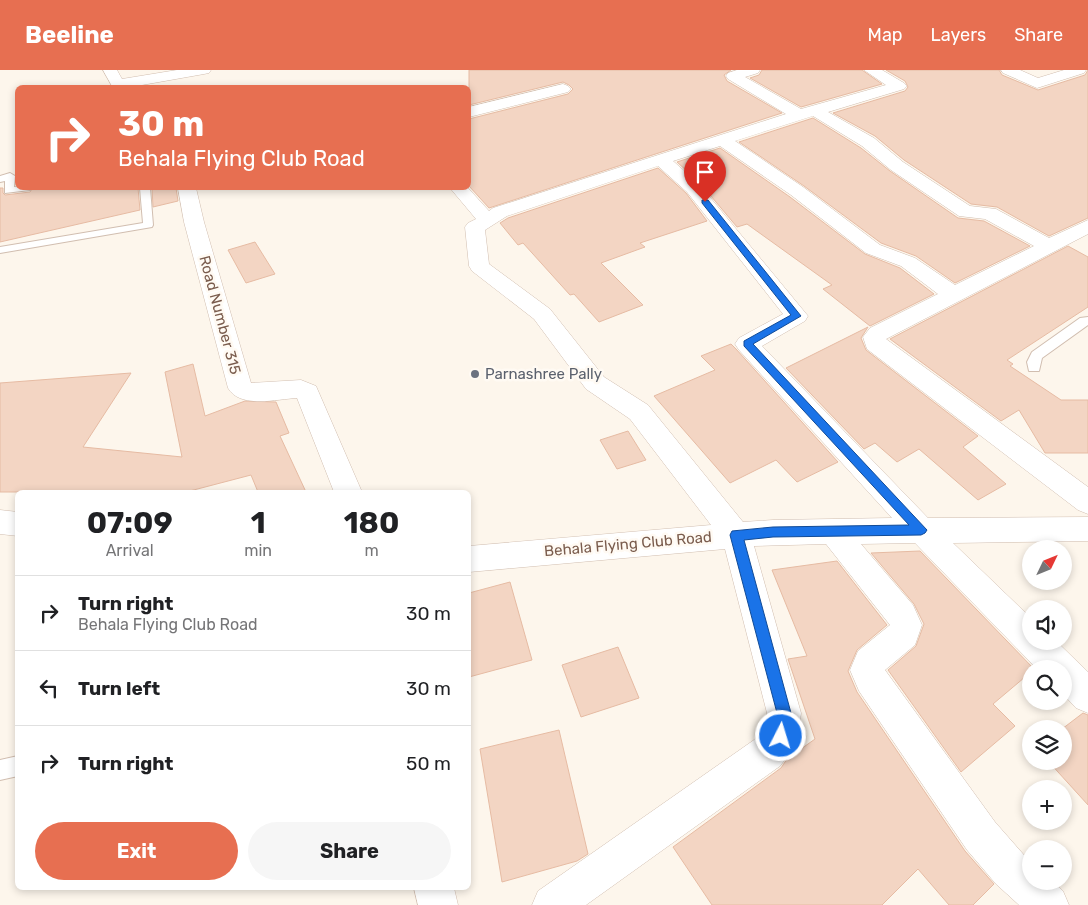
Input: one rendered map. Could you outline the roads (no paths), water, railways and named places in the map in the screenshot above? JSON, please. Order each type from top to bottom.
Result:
[{"type":"street","points":[[110,70],[119,84],[191,74]]},
{"type":"street","points":[[729,73],[752,70]]},
{"type":"street","points":[[552,905],[767,753],[781,736],[784,713],[736,535],[640,412],[595,383],[542,314],[479,266],[475,227],[488,221],[500,212],[722,140],[899,86],[871,70]]},
{"type":"street","points":[[1008,70],[1037,83],[1079,70]]},
{"type":"street","points":[[729,73],[875,147],[896,166],[966,212],[975,214],[990,213],[1057,242],[1088,250]]},
{"type":"street","points":[[471,112],[563,89]]},
{"type":"street","points":[[722,140],[797,191],[873,248],[908,262],[954,295]]},
{"type":"street","points":[[662,160],[694,188],[797,316],[747,344],[921,530],[1022,631]]},
{"type":"street","name":"Road Number 315","points":[[187,190],[192,214],[240,388],[249,392],[301,390],[307,392],[347,490]]},
{"type":"street","points":[[461,190],[488,221]]},
{"type":"street","points":[[1088,226],[878,333],[874,337],[875,343],[1088,502]]},
{"type":"street","points":[[0,522],[15,524]]},
{"type":"street","name":"Behala Flying Club Road","points":[[471,559],[736,535],[833,531],[1088,529]]},
{"type":"street","points":[[833,531],[902,615],[906,625],[904,634],[870,662],[868,670],[871,679],[981,836],[1010,870],[1049,905]]},
{"type":"street","points":[[1041,650],[1051,660]]},
{"type":"street","points":[[1072,680],[1088,696]]},
{"type":"street","points":[[434,890],[438,905]]},
{"type":"lane","points":[[0,179],[10,176],[9,191],[15,190]]},
{"type":"lane","points":[[0,250],[148,225],[145,190]]},
{"type":"lane","points":[[1034,368],[1033,362],[1037,355],[1084,321],[1088,321]]},
{"type":"lane","points":[[0,770],[15,767]]},
{"type":"place","name":"Parnashree Pally","points":[[475,374]]}]
